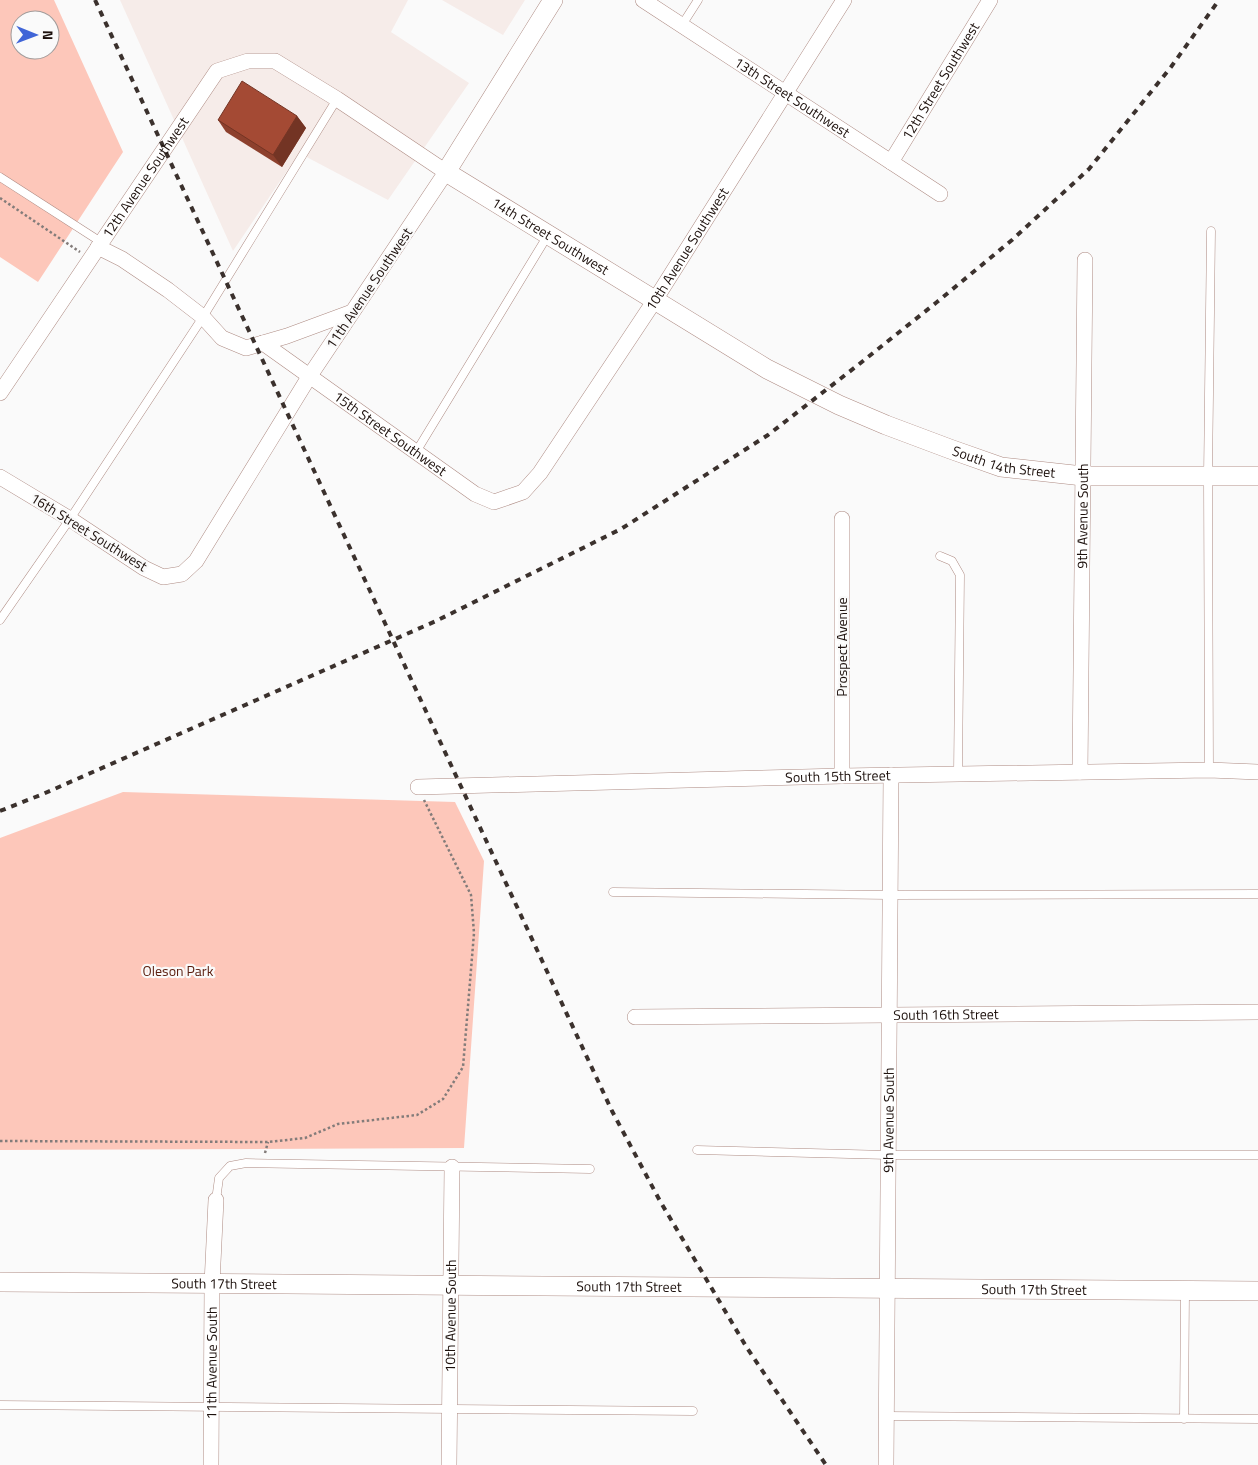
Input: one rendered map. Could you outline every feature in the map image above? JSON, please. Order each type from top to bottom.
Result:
[{"type":"street","name":"11th Avenue Southwest","points":[[182,574],[196,560],[309,378],[446,172],[553,0]]},
{"type":"street","name":"13th Street Southwest","points":[[643,0],[940,194]]},
{"type":"street","name":"10th Avenue Southwest","points":[[523,492],[540,473],[654,300],[844,0]]},
{"type":"street","name":"12th Street Southwest","points":[[891,162],[990,0]]},
{"type":"street","name":"12th Avenue Southwest","points":[[0,393],[217,71],[248,60],[275,61],[337,99]]},
{"type":"street","name":"14th Street Southwest","points":[[337,99],[446,172],[767,369]]},
{"type":"street","points":[[96,249],[122,259],[168,290],[203,317],[222,338],[246,348],[352,312]]},
{"type":"street","name":"9th Avenue South","points":[[1080,772],[1085,260]]},
{"type":"street","name":"15th Street Southwest","points":[[263,343],[309,378],[475,494],[494,502],[523,492]]},
{"type":"street","name":"South 14th Street","points":[[767,369],[839,405],[886,425],[1001,467],[1083,476],[1258,476]]},
{"type":"street","name":"16th Street Southwest","points":[[0,476],[144,568],[163,577],[182,574]]},
{"type":"street","name":"Prospect Avenue","points":[[842,519],[842,776]]},
{"type":"street","name":"South 15th Street","points":[[418,788],[891,775],[1209,770],[1258,772]]},
{"type":"street","name":"9th Avenue South","points":[[886,1465],[891,775]]},
{"type":"street","name":"South 16th Street","points":[[635,1017],[1258,1012]]},
{"type":"street","name":"10th Avenue South","points":[[449,1465],[452,1167]]},
{"type":"street","name":"11th Avenue South","points":[[211,1465],[212,1284],[216,1200]]},
{"type":"street","name":"South 17th Street","points":[[0,1282],[1258,1291]]},
{"type":"lane","points":[[682,25],[698,0]]},
{"type":"lane","points":[[0,620],[70,519],[203,317],[337,99]]},
{"type":"lane","points":[[0,177],[96,249]]},
{"type":"lane","points":[[1209,770],[1208,476],[1211,231]]},
{"type":"lane","points":[[416,452],[548,235]]},
{"type":"lane","points":[[940,556],[952,560],[960,575],[958,774]]},
{"type":"lane","points":[[613,892],[890,895],[1258,894]]},
{"type":"lane","points":[[697,1150],[888,1154],[1258,1155]]},
{"type":"lane","points":[[216,1200],[218,1178],[230,1166],[246,1163],[590,1169]]},
{"type":"lane","points":[[1184,1419],[1185,1291]]},
{"type":"lane","points":[[0,1405],[693,1411]]},
{"type":"lane","points":[[887,1416],[1258,1419]]},
{"type":"path","points":[[0,198],[96,249]]},
{"type":"path","points":[[0,1141],[268,1142],[305,1138],[338,1124],[417,1115],[443,1099],[464,1067],[474,933],[473,914],[471,896],[418,788]]},
{"type":"shaded area","points":[[120,0],[408,0],[391,32],[469,83],[388,200],[299,153],[233,251]]},
{"type":"shaded area","points":[[442,0],[525,0],[503,35]]},
{"type":"green space","points":[[0,0],[54,0],[59,10],[10,10],[10,60],[60,60],[60,13],[123,152],[38,282],[0,257]]},
{"type":"green space","name":"Oleson Park","points":[[123,792],[455,802],[484,861],[464,1148],[0,1150],[0,838]]},
{"type":"building","points":[[242,81],[297,116],[273,155],[218,120]]},
{"type":"railway","points":[[95,0],[612,1111],[660,1201],[747,1348],[826,1465]]},
{"type":"railway","points":[[0,811],[43,794],[436,621],[621,529],[768,435],[937,302],[1012,240],[1089,169],[1171,67],[1219,0]]}]
